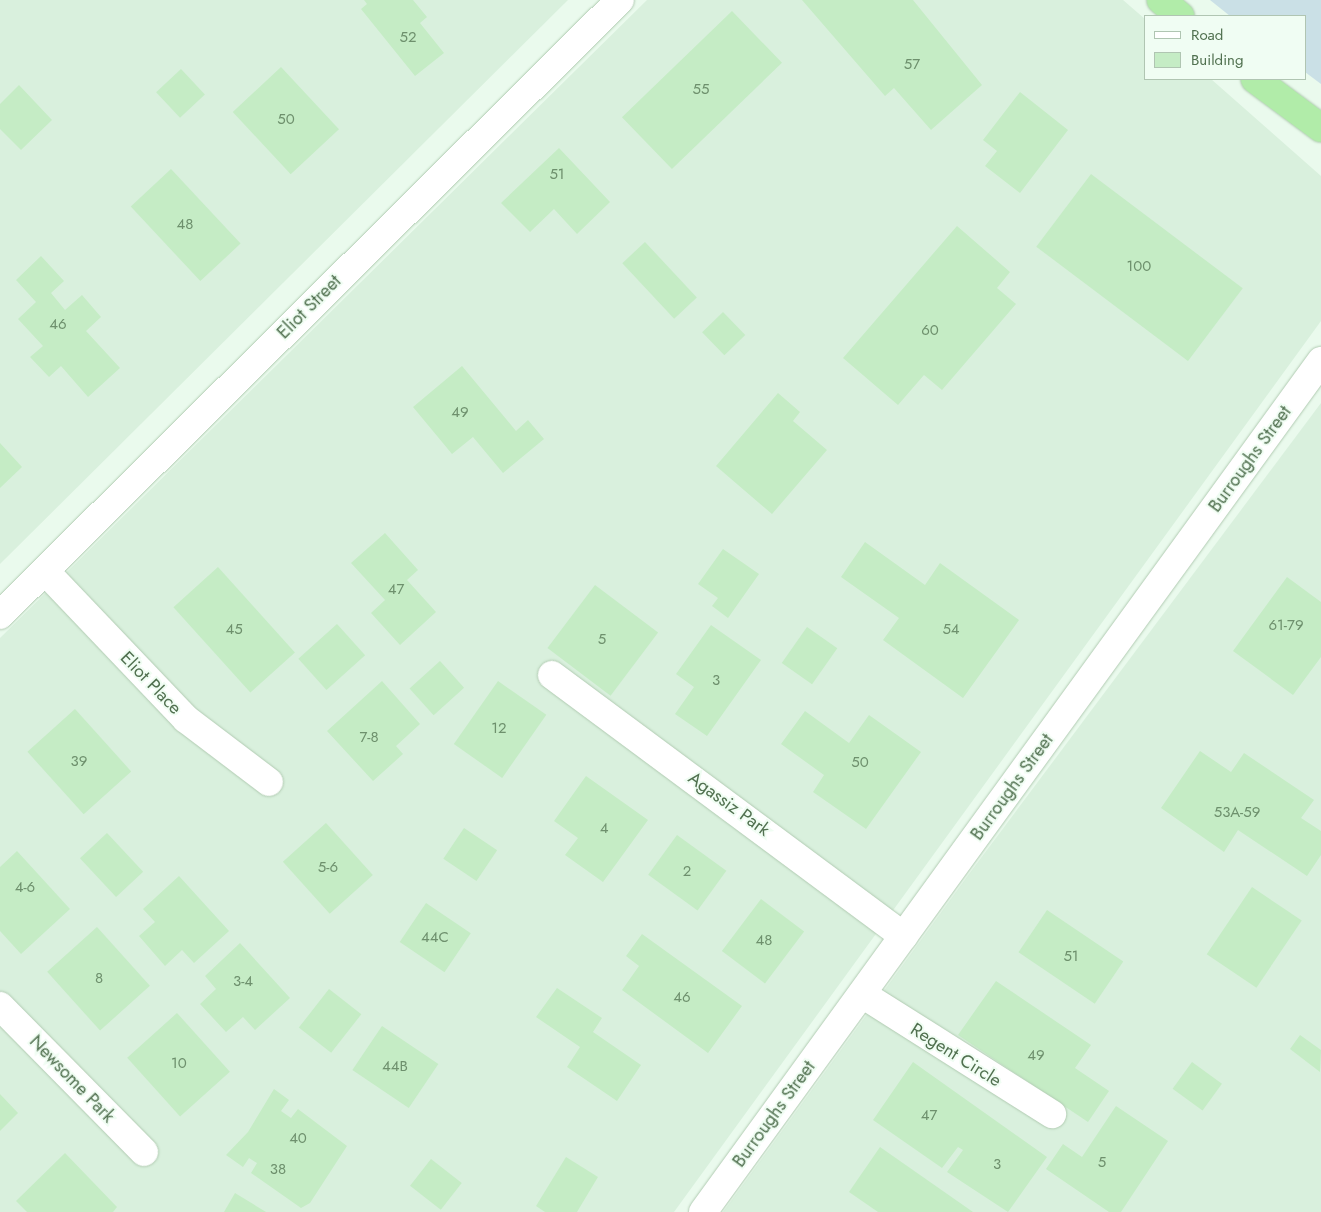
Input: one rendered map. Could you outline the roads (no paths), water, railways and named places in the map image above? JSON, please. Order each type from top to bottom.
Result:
[{"type":"highway","points":[[1161,0],[1179,15]]},
{"type":"highway","points":[[1257,80],[1321,128]]},
{"type":"street","name":"Eliot Street","points":[[0,615],[620,0]]},
{"type":"street","name":"Burroughs Street","points":[[703,1212],[1321,361]]},
{"type":"street","name":"Eliot Place","points":[[45,571],[186,719],[269,782]]},
{"type":"street","name":"Agassiz Park","points":[[552,675],[904,936]]},
{"type":"street","name":"Regent Circle","points":[[862,994],[1052,1114]]},
{"type":"street","name":"Newsome Park","points":[[0,1006],[144,1152]]}]
